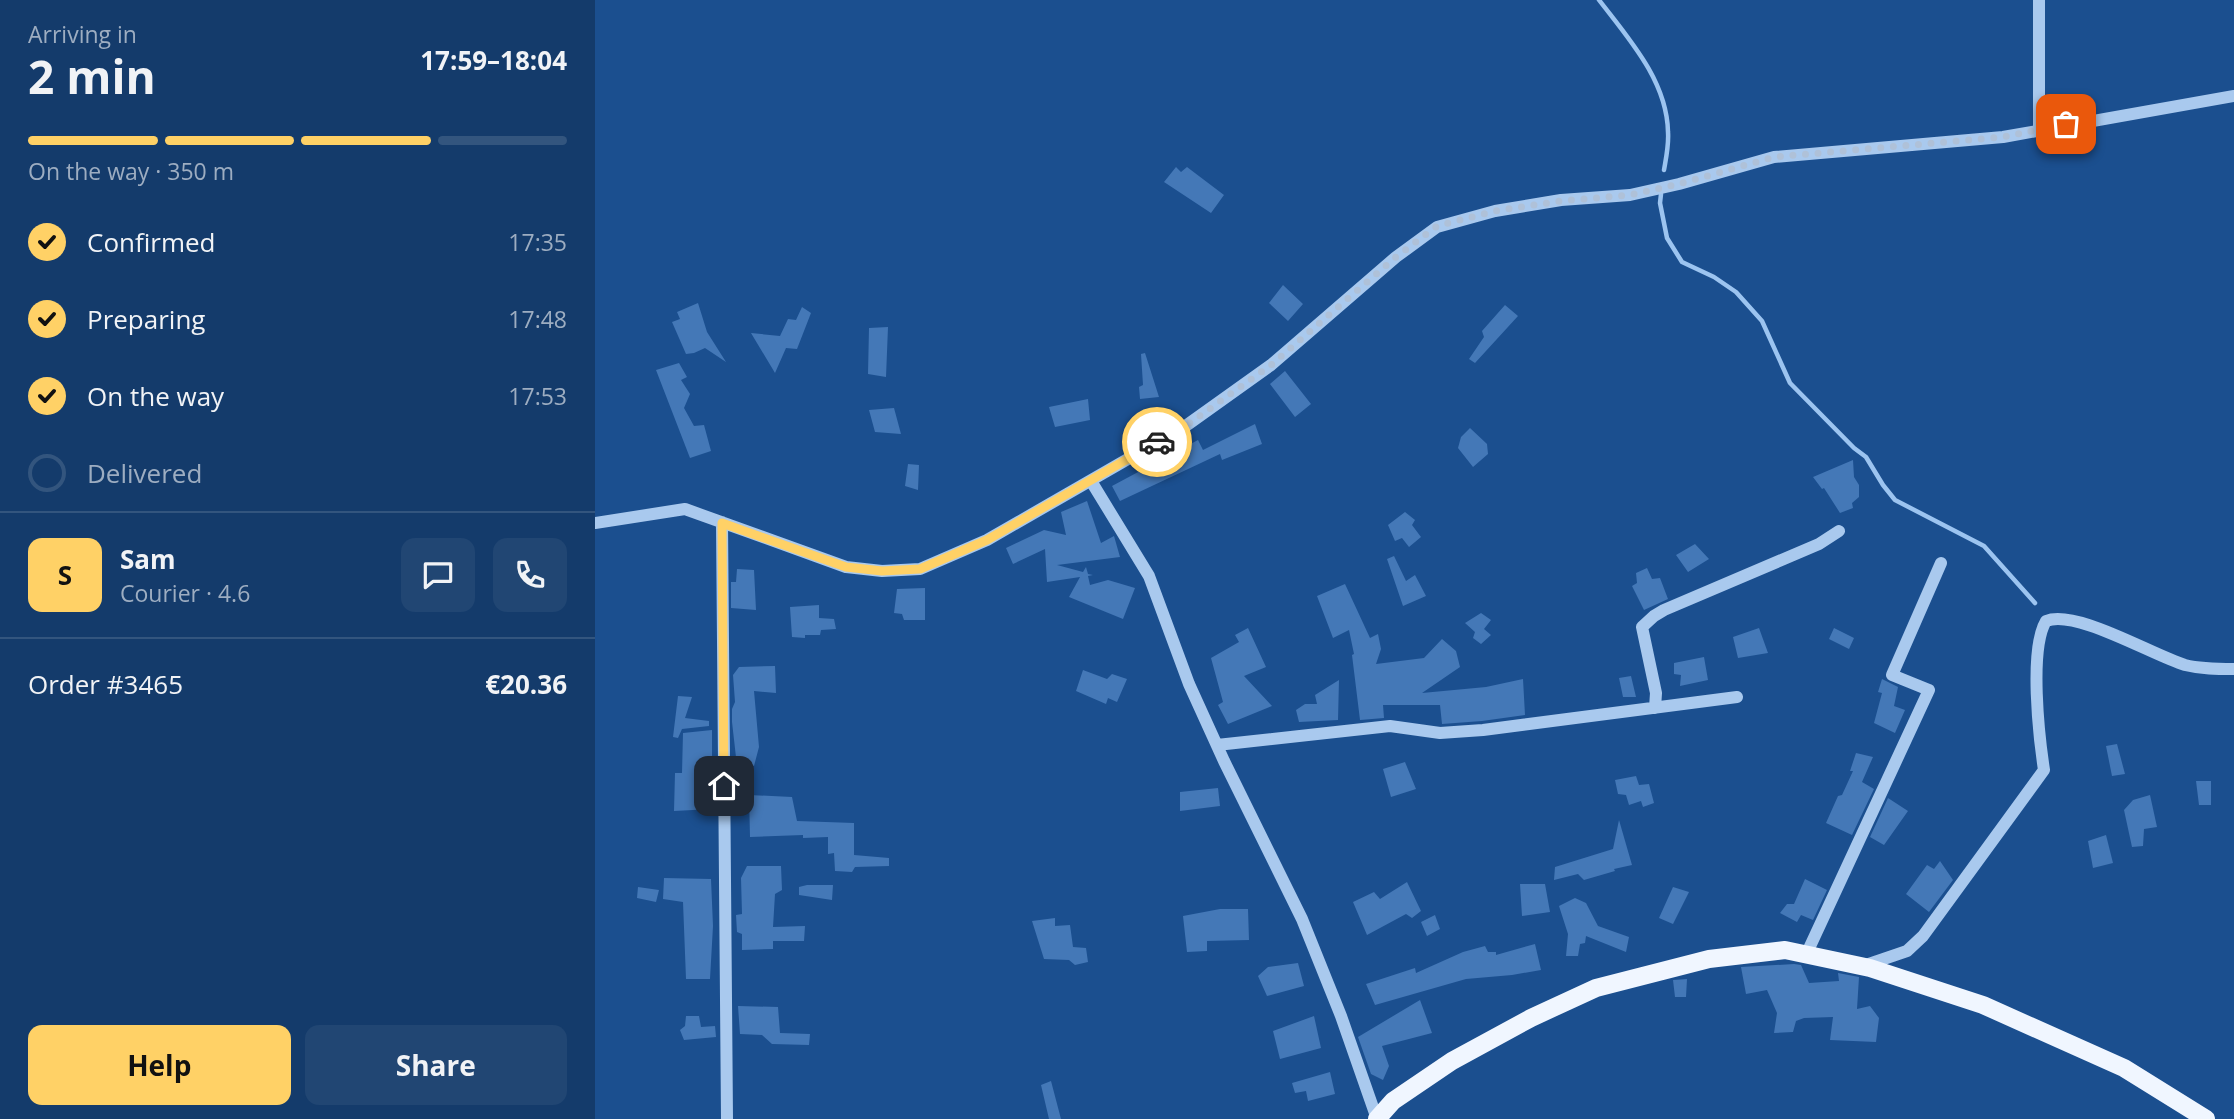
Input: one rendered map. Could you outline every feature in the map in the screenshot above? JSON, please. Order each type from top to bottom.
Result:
[{"type":"main road","points":[[1377,1119],[1394,1101],[1452,1061],[1531,1018],[1596,988],[1709,959],[1785,950],[1862,966],[1995,1010],[2125,1068],[2206,1119]]},
{"type":"street","points":[[2039,0],[2039,130]]},
{"type":"street","points":[[595,523],[685,509],[846,567],[882,571],[920,569],[987,540],[1187,425],[1271,365],[1396,257],[1437,226],[1495,211],[1561,201],[1630,195],[1774,157],[2003,137],[2234,96]]},
{"type":"street","points":[[1091,481],[1149,576],[1189,684],[1302,919],[1341,1016],[1377,1119]]},
{"type":"street","points":[[722,523],[727,1119]]},
{"type":"street","points":[[1654,708],[1656,693],[1643,627],[1648,620],[1664,610],[1807,550],[1839,531]]},
{"type":"street","points":[[1806,955],[1929,690],[1892,675],[1941,563]]},
{"type":"street","points":[[1862,966],[1915,946],[2044,770],[2040,742],[2037,661],[2039,638],[2046,621],[2061,618],[2072,620],[2187,665],[2234,669]]},
{"type":"street","points":[[1217,746],[1390,726],[1440,733],[1483,730],[1737,697]]},
{"type":"building","points":[[1176,167],[1181,172],[1187,167],[1224,195],[1211,213],[1164,182]]},
{"type":"building","points":[[1283,285],[1303,304],[1288,321],[1269,303]]},
{"type":"building","points":[[698,303],[707,332],[726,362],[705,348],[686,354],[672,322],[680,319],[677,312]]},
{"type":"building","points":[[1505,305],[1518,316],[1475,363],[1469,359],[1484,337],[1482,331]]},
{"type":"building","points":[[802,307],[811,313],[797,349],[786,348],[775,373],[751,333],[780,336],[788,319],[796,320]]},
{"type":"building","points":[[888,327],[886,377],[868,374],[869,328]]},
{"type":"building","points":[[1145,353],[1159,397],[1140,399],[1139,387],[1143,385],[1141,354]]},
{"type":"building","points":[[679,363],[687,377],[681,380],[690,394],[684,408],[694,426],[704,425],[711,451],[690,458],[656,370]]},
{"type":"building","points":[[1285,371],[1311,404],[1295,417],[1270,384]]},
{"type":"building","points":[[1088,399],[1090,420],[1055,427],[1049,407]]},
{"type":"building","points":[[894,408],[901,434],[875,432],[869,410]]},
{"type":"building","points":[[1255,424],[1262,444],[1222,460],[1220,454],[1120,501],[1112,486],[1198,440],[1203,450]]},
{"type":"building","points":[[1470,428],[1487,444],[1488,454],[1473,467],[1458,448],[1461,437]]},
{"type":"building","points":[[1853,460],[1859,497],[1852,503],[1853,508],[1840,513],[1824,488],[1822,489],[1813,477]]},
{"type":"building","points":[[908,464],[919,465],[918,490],[905,486]]},
{"type":"building","points":[[1087,501],[1101,543],[1114,536],[1120,557],[1057,565],[1083,572],[1086,567],[1088,574],[1093,575],[1088,576],[1090,585],[1108,580],[1135,588],[1123,619],[1069,597],[1080,577],[1047,582],[1045,549],[1013,564],[1006,548],[1044,530],[1066,535],[1061,512]]},
{"type":"building","points":[[1405,512],[1415,520],[1412,525],[1421,537],[1409,547],[1402,538],[1395,541],[1388,525]]},
{"type":"building","points":[[1695,544],[1709,559],[1688,572],[1676,555]]},
{"type":"building","points":[[1394,556],[1406,581],[1415,575],[1426,596],[1403,606],[1387,559]]},
{"type":"building","points":[[1647,568],[1652,579],[1660,578],[1668,599],[1644,610],[1632,586],[1637,583],[1636,573]]},
{"type":"building","points":[[737,569],[754,570],[756,610],[731,608],[731,582],[736,582]]},
{"type":"building","points":[[1345,584],[1370,638],[1378,634],[1381,649],[1376,664],[1424,658],[1442,639],[1456,651],[1460,667],[1422,693],[1486,687],[1523,679],[1525,715],[1442,724],[1440,705],[1383,705],[1384,718],[1360,720],[1349,630],[1333,638],[1317,596]]},
{"type":"building","points":[[925,588],[925,620],[904,620],[902,614],[894,613],[897,589]]},
{"type":"building","points":[[819,605],[819,618],[834,619],[836,629],[821,630],[820,635],[805,635],[805,638],[792,637],[790,607]]},
{"type":"building","points":[[1481,613],[1491,620],[1484,629],[1491,635],[1481,644],[1473,638],[1475,632],[1465,623]]},
{"type":"building","points":[[1248,628],[1266,667],[1244,676],[1272,706],[1228,724],[1218,705],[1223,702],[1211,658],[1239,642],[1235,635]]},
{"type":"building","points":[[1759,628],[1768,653],[1738,658],[1733,637]]},
{"type":"building","points":[[1834,628],[1854,638],[1849,649],[1829,639]]},
{"type":"building","points":[[1704,657],[1708,680],[1680,686],[1681,675],[1674,674],[1674,663]]},
{"type":"building","points":[[775,666],[776,693],[754,691],[759,747],[754,766],[737,766],[732,722],[735,702],[733,675],[739,667]]},
{"type":"building","points":[[1083,670],[1107,679],[1112,674],[1127,679],[1117,702],[1108,698],[1106,704],[1076,691]]},
{"type":"building","points":[[1631,676],[1636,697],[1623,697],[1619,678]]},
{"type":"building","points":[[1882,679],[1898,687],[1894,706],[1905,710],[1895,733],[1874,723],[1882,693],[1878,692]]},
{"type":"building","points":[[1339,680],[1338,720],[1299,722],[1296,710],[1305,704],[1317,704],[1315,695]]},
{"type":"building","points":[[678,696],[692,697],[685,718],[709,721],[709,726],[682,729],[678,738],[673,737]]},
{"type":"building","points":[[712,730],[712,809],[674,811],[675,773],[682,773],[683,733]]},
{"type":"building","points":[[2117,744],[2125,774],[2112,776],[2106,746]]},
{"type":"building","points":[[1856,753],[1873,757],[1862,782],[1874,789],[1852,835],[1826,823],[1853,771],[1850,771]]},
{"type":"building","points":[[1405,762],[1416,789],[1391,797],[1383,769]]},
{"type":"building","points":[[1636,776],[1639,785],[1649,784],[1654,803],[1643,807],[1641,801],[1629,805],[1626,795],[1618,794],[1615,780]]},
{"type":"building","points":[[2196,781],[2211,781],[2211,805],[2199,805]]},
{"type":"building","points":[[1218,788],[1220,806],[1180,811],[1180,792]]},
{"type":"building","points":[[749,795],[792,797],[797,821],[854,823],[854,855],[889,858],[889,866],[855,867],[852,872],[835,871],[834,853],[828,854],[828,837],[750,837]]},
{"type":"building","points":[[2150,795],[2157,827],[2144,829],[2143,846],[2132,847],[2124,810],[2133,800]]},
{"type":"building","points":[[1888,798],[1908,811],[1884,845],[1870,837]]},
{"type":"building","points":[[1619,820],[1632,865],[1584,880],[1578,874],[1554,880],[1555,867],[1613,849]]},
{"type":"building","points":[[2106,835],[2113,863],[2093,868],[2088,841]]},
{"type":"building","points":[[1940,861],[1953,880],[1929,912],[1906,894],[1927,865],[1934,869]]},
{"type":"building","points":[[747,866],[781,866],[782,890],[775,894],[773,927],[805,926],[804,941],[773,941],[773,949],[742,950],[742,934],[737,932],[736,915],[742,914],[741,878]]},
{"type":"building","points":[[664,878],[711,879],[713,926],[710,979],[686,979],[683,902],[663,899]]},
{"type":"building","points":[[1805,879],[1827,890],[1813,920],[1801,915],[1797,922],[1780,913],[1787,904],[1794,904]]},
{"type":"building","points":[[1407,882],[1421,911],[1412,918],[1406,914],[1367,935],[1353,902],[1374,892],[1380,899]]},
{"type":"building","points":[[1520,884],[1545,884],[1550,912],[1522,916]]},
{"type":"building","points":[[833,885],[832,900],[799,895],[799,887]]},
{"type":"building","points":[[638,887],[659,890],[656,902],[637,898]]},
{"type":"building","points":[[1673,887],[1689,892],[1673,924],[1659,918]]},
{"type":"building","points":[[1575,898],[1586,903],[1598,926],[1629,937],[1626,952],[1586,936],[1585,943],[1580,944],[1578,956],[1566,956],[1568,934],[1559,906]]},
{"type":"building","points":[[1220,909],[1248,909],[1249,940],[1207,941],[1207,951],[1187,952],[1183,916]]},
{"type":"building","points":[[1435,915],[1440,929],[1427,936],[1421,922]]},
{"type":"building","points":[[1055,918],[1055,926],[1070,925],[1073,947],[1086,948],[1088,962],[1075,965],[1069,960],[1044,959],[1032,921]]},
{"type":"building","points":[[1535,944],[1541,970],[1466,979],[1375,1005],[1366,984],[1415,968],[1416,973],[1463,952],[1485,946],[1488,952],[1496,952],[1496,955]]},
{"type":"building","points":[[1298,963],[1304,986],[1267,996],[1258,976],[1268,967]]},
{"type":"building","points":[[1801,965],[1809,983],[1839,981],[1838,973],[1859,977],[1857,1009],[1870,1006],[1879,1018],[1876,1042],[1830,1040],[1833,1017],[1804,1018],[1796,1021],[1793,1032],[1774,1033],[1777,1013],[1767,990],[1746,994],[1741,967]]},
{"type":"building","points":[[1687,979],[1686,997],[1675,997],[1673,980]]},
{"type":"building","points":[[1420,1000],[1432,1033],[1382,1046],[1389,1066],[1383,1080],[1371,1074],[1358,1037]]},
{"type":"building","points":[[738,1006],[778,1007],[780,1033],[810,1034],[809,1045],[772,1044],[762,1035],[740,1034]]},
{"type":"building","points":[[686,1016],[699,1016],[701,1027],[715,1026],[716,1037],[684,1040],[680,1030],[685,1026]]},
{"type":"building","points":[[1314,1016],[1321,1048],[1280,1059],[1273,1031]]},
{"type":"building","points":[[1330,1072],[1335,1094],[1308,1101],[1306,1091],[1295,1093],[1292,1083]]},
{"type":"building","points":[[1051,1081],[1061,1119],[1049,1119],[1041,1085]]},
{"type":"waterway","points":[[1599,0],[1644,62],[1661,95],[1668,137],[1664,170]]},
{"type":"waterway","points":[[1661,194],[1660,203],[1667,238],[1682,262],[1714,277],[1736,292],[1762,321],[1790,383],[1866,457],[1895,500],[1984,546],[2035,603]]},
{"type":"way so far","points":[[1157,442],[1187,425],[1271,365],[1396,257],[1437,226],[1495,211],[1561,201],[1630,195],[1774,157],[2003,137],[2066,124]]},
{"type":"route","points":[[724,786],[722,523],[846,567],[882,571],[920,569],[987,540],[1157,442]]}]
